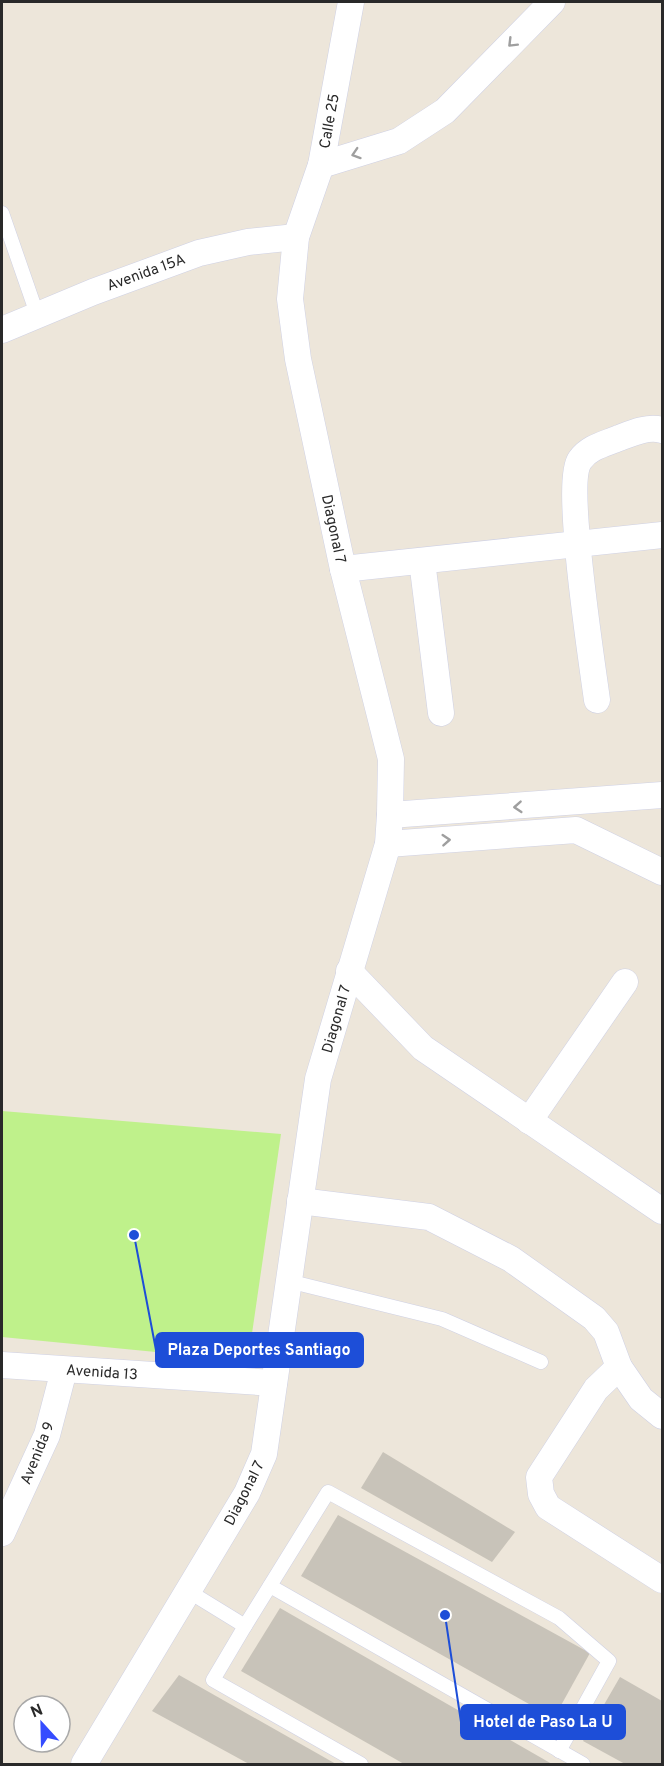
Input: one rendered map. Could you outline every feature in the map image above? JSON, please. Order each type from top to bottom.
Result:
[{"type":"street","name":"Calle 25","points":[[296,237],[321,165],[351,2]]},
{"type":"street","points":[[321,165],[399,141],[445,111],[552,2]]},
{"type":"street","name":"Avenida 15A","points":[[2,330],[37,314],[199,253],[248,242],[296,237]]},
{"type":"street","name":"Diagonal 7","points":[[84,1764],[247,1493],[264,1454],[318,1078],[388,844],[391,759],[343,569],[298,359],[290,299],[296,237]]},
{"type":"street","points":[[597,700],[577,542],[575,476],[578,461],[589,450],[623,436],[653,428],[663,430]]},
{"type":"street","points":[[343,569],[577,542],[663,535]]},
{"type":"street","points":[[422,561],[441,713]]},
{"type":"street","points":[[390,815],[663,795]]},
{"type":"street","points":[[576,803],[576,830]]},
{"type":"street","points":[[388,844],[576,830],[663,872]]},
{"type":"street","points":[[349,971],[423,1048],[663,1211]]},
{"type":"street","points":[[529,1121],[625,982]]},
{"type":"street","points":[[300,1201],[429,1217],[511,1259],[594,1318],[606,1332],[619,1367],[641,1399],[663,1416]]},
{"type":"street","name":"Avenida 13","points":[[2,1365],[273,1383]]},
{"type":"street","points":[[619,1367],[596,1389],[539,1477],[541,1494],[548,1507],[663,1580]]},
{"type":"street","name":"Avenida 9","points":[[2,1533],[47,1435],[64,1370]]},
{"type":"lane","points":[[2,213],[37,314]]},
{"type":"lane","points":[[288,1281],[442,1318],[541,1362]]},
{"type":"lane","points":[[361,1764],[213,1680],[328,1492],[559,1618],[609,1661],[559,1751]]},
{"type":"lane","points":[[270,1586],[583,1764]]},
{"type":"lane","points":[[188,1591],[245,1626]]},
{"type":"green space","points":[[2,1111],[281,1134],[248,1361],[2,1337]]},
{"type":"building","points":[[383,1452],[515,1532],[492,1562],[361,1488]]},
{"type":"building","points":[[338,1515],[590,1653],[554,1718],[301,1576]]},
{"type":"building","points":[[280,1608],[552,1764],[404,1764],[241,1671]]},
{"type":"building","points":[[179,1675],[336,1764],[249,1764],[152,1711]]},
{"type":"building","points":[[620,1677],[662,1701],[662,1764],[625,1764],[583,1741]]},
{"type":"place","name":"Plaza Deportes Santiago","points":[[134,1235]]},
{"type":"place","name":"Hotel de Paso La U","points":[[445,1615]]}]
